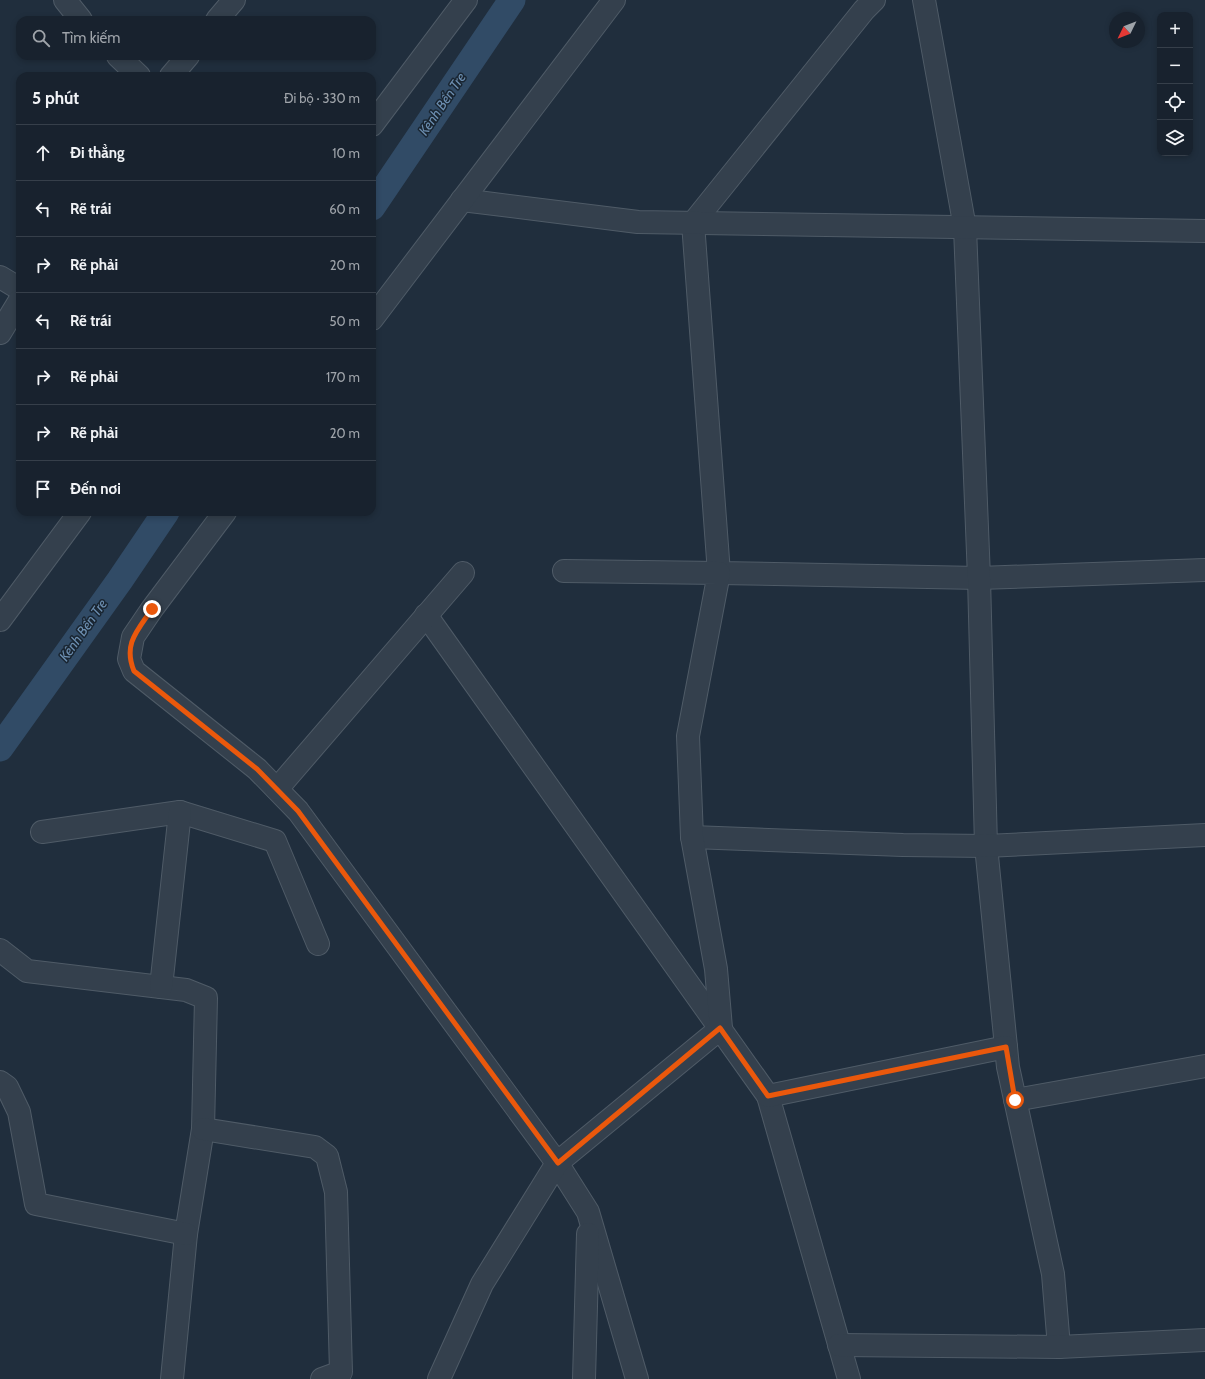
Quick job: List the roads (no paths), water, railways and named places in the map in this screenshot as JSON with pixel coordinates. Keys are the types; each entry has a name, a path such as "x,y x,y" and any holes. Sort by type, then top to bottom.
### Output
{"street":[{"path":"64,0 78,16"},
{"path":"220,16 234,0"},
{"path":"376,120 466,0"},
{"path":"376,314 614,0"},
{"path":"720,1028 716,969 692,836 688,736 719,573 694,223 864,10 874,0"},
{"path":"924,0 965,228 979,578 986,846 1006,1047 1015,1100 1054,1274 1059,1347"},
{"path":"122,60 135,72"},
{"path":"174,72 185,60"},
{"path":"462,200 638,222 1205,231"},
{"path":"0,277 16,287"},
{"path":"0,333 16,307"},
{"path":"0,620 77,516"},
{"path":"222,516 156,603 133,637 129,659 134,671 257,769 298,811 558,1163 588,1212 637,1379"},
{"path":"564,571 979,578 1205,570"},
{"path":"278,789 463,573"},
{"path":"426,615 768,1096 849,1379"},
{"path":"161,986 180,812"},
{"path":"42,832 180,812 275,841 318,944"},
{"path":"692,836 888,845 986,846 1205,835"},
{"path":"0,950 26,971 161,986 186,990 206,998 203,1129 186,1234 172,1379"},
{"path":"439,1379 482,1284 558,1163 720,1028"},
{"path":"768,1096 1006,1047"},
{"path":"1015,1100 1205,1066"},
{"path":"0,1082 7,1087 19,1112 36,1204 186,1234"},
{"path":"203,1129 315,1147 327,1156 336,1192 341,1372 322,1379"},
{"path":"584,1379 588,1212"},
{"path":"839,1345 1059,1347 1205,1340"}],"waterway":[{"name":"Kênh Bến Tre","path":"376,201 512,0"},
{"name":"Kênh Bến Tre","path":"0,748 120,580 163,516"}]}
